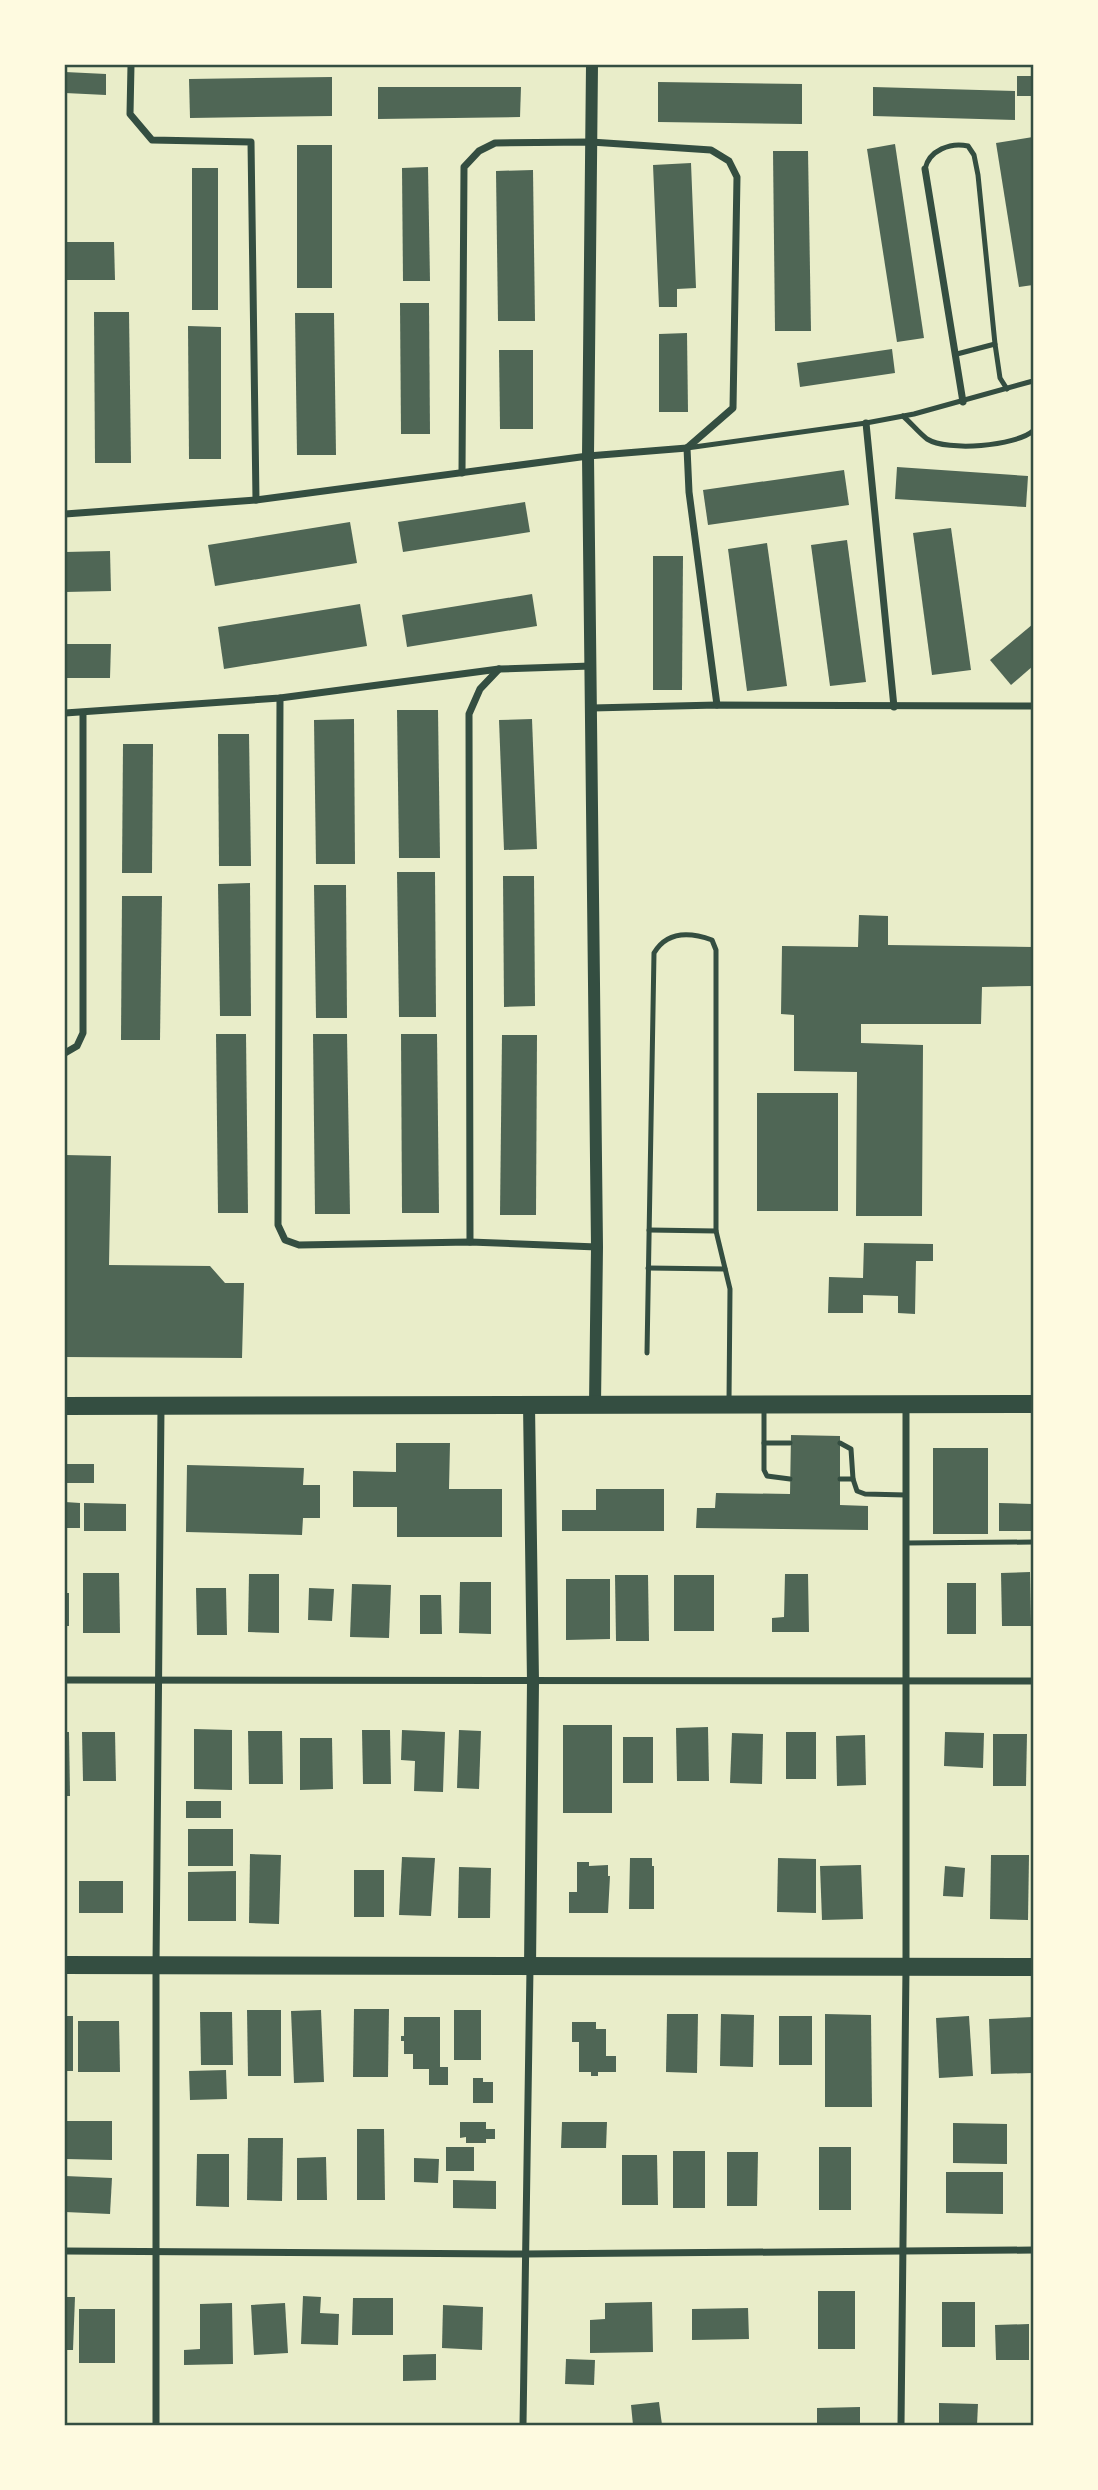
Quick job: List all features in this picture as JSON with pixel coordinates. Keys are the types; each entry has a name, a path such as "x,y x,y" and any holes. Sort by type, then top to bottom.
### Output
{"main road":[{"path":"65,1406 1033,1404"},
{"path":"65,1965 1033,1967"}],"street":[{"path":"131,65 130,114 152,140 251,142 256,500"},
{"path":"592,65 588,456 597,1247 595,1405"},
{"path":"65,514 256,500 462,473 588,456 687,448 733,408 737,177 729,160 710,150 590,142 495,143 479,151 464,167 462,473"},
{"path":"925,169 963,402"},
{"path":"866,423 894,707"},
{"path":"687,448 689,492 717,705"},
{"path":"65,713 280,698 499,668 590,666"},
{"path":"470,1242 469,714 480,689 499,668"},
{"path":"280,698 278,1225 285,1240 299,1245 470,1242 597,1247"},
{"path":"592,708 717,705 1033,706"},
{"path":"65,1053 77,1046 83,1033 83,713"},
{"path":"901,2425 906,1968 906,1404"},
{"path":"523,2425 533,1681 529,1405"},
{"path":"156,2425 156,1966 161,1407"},
{"path":"65,1680 1033,1681"},
{"path":"65,2251 524,2254 1033,2250"}],"lane":[{"path":"925,169 931,157 942,148 952,145 968,146 974,155 995,344 1000,378 1007,389"},
{"path":"957,354 995,344"},
{"path":"687,448 903,416 1033,381"},
{"path":"903,416 928,439 949,446 982,445 1026,436 1033,431"},
{"path":"647,1353 654,953 661,942 671,936 701,936 712,940 716,950 716,1231 730,1289 729,1404"},
{"path":"649,1230 716,1231"},
{"path":"649,1268 725,1269"},
{"path":"764,1404 764,1470 767,1476 773,1479 790,1479"},
{"path":"764,1443 790,1443"},
{"path":"840,1443 851,1449 856,1491 865,1494 906,1495"},
{"path":"840,1479 853,1479"},
{"path":"906,1543 1033,1542"}],"building":[{"path":"65,72 106,74 106,95 65,93"},
{"path":"1017,76 1033,76 1033,96 1017,96"},
{"path":"332,77 332,116 190,118 189,79"},
{"path":"658,82 802,84 802,124 658,122"},
{"path":"378,87 521,87 520,117 378,119"},
{"path":"873,87 1015,91 1015,120 873,116"},
{"path":"1033,137 1033,285 1019,287 996,143"},
{"path":"895,144 924,338 897,342 867,149"},
{"path":"297,145 332,145 332,288 297,288"},
{"path":"773,151 808,151 811,331 775,331"},
{"path":"691,163 696,288 677,289 677,307 659,307 653,165"},
{"path":"428,167 430,281 403,281 402,168"},
{"path":"192,168 218,168 218,310 192,310"},
{"path":"533,170 535,321 498,321 496,171"},
{"path":"65,242 114,242 115,280 65,280"},
{"path":"400,303 429,303 430,434 401,434"},
{"path":"94,312 129,312 131,463 95,463"},
{"path":"295,313 334,313 336,455 297,455"},
{"path":"188,326 221,327 221,459 189,459"},
{"path":"687,333 688,412 659,412 659,334"},
{"path":"892,349 895,373 800,387 797,363"},
{"path":"499,350 533,350 533,429 500,429"},
{"path":"897,467 1028,476 1026,507 895,499"},
{"path":"844,470 849,505 708,525 703,490"},
{"path":"525,502 530,532 403,552 398,522"},
{"path":"350,522 357,563 215,586 208,545"},
{"path":"951,528 971,670 932,675 913,533"},
{"path":"847,540 866,682 830,686 811,545"},
{"path":"767,543 787,686 747,691 728,549"},
{"path":"110,551 111,591 65,592 65,552"},
{"path":"653,556 683,556 682,690 653,690"},
{"path":"532,594 537,626 407,647 402,615"},
{"path":"360,604 367,646 224,669 218,627"},
{"path":"1033,624 1033,666 1011,685 990,660"},
{"path":"65,644 111,644 110,678 65,678"},
{"path":"397,710 438,710 440,858 399,858"},
{"path":"354,719 355,864 316,864 314,720"},
{"path":"532,719 537,849 504,850 499,720"},
{"path":"218,734 249,734 251,866 219,866"},
{"path":"123,744 153,744 152,873 122,873"},
{"path":"397,872 435,872 436,1017 399,1017"},
{"path":"503,876 534,876 535,1006 504,1007"},
{"path":"250,883 251,1016 220,1016 218,884"},
{"path":"314,885 346,885 347,1018 316,1018"},
{"path":"122,896 162,896 160,1040 121,1040"},
{"path":"859,915 888,916 888,945 1033,947 1033,986 982,987 981,1024 861,1024 861,1043 923,1045 922,1216 856,1216 857,1072 794,1071 794,1015 781,1014 782,946 858,947"},
{"path":"216,1034 246,1034 248,1213 218,1213"},
{"path":"313,1034 347,1034 350,1214 315,1214"},
{"path":"401,1034 437,1034 439,1213 402,1213"},
{"path":"502,1035 537,1035 536,1215 500,1215"},
{"path":"757,1093 838,1093 838,1211 757,1211"},
{"path":"65,1155 111,1156 109,1265 210,1266 225,1283 244,1283 242,1358 65,1357"},
{"path":"864,1243 933,1244 933,1261 916,1261 915,1314 898,1313 898,1296 863,1295 863,1313 828,1313 829,1277 863,1278"},
{"path":"791,1435 840,1436 840,1505 868,1506 868,1530 696,1528 697,1508 715,1508 716,1493 790,1494"},
{"path":"396,1443 450,1443 449,1489 502,1489 502,1537 397,1537 397,1507 353,1507 353,1471 396,1472"},
{"path":"933,1448 988,1448 988,1534 933,1534"},
{"path":"65,1464 94,1464 94,1483 65,1483"},
{"path":"187,1465 304,1468 303,1485 320,1485 320,1518 303,1518 302,1535 186,1532"},
{"path":"596,1489 664,1489 664,1531 562,1531 562,1510 596,1510"},
{"path":"65,1502 80,1503 80,1528 65,1528"},
{"path":"84,1503 126,1504 126,1531 84,1531"},
{"path":"999,1503 1033,1504 1033,1531 999,1531"},
{"path":"1030,1572 1031,1626 1002,1626 1001,1573"},
{"path":"83,1573 119,1573 120,1633 83,1633"},
{"path":"249,1574 279,1574 279,1633 248,1632"},
{"path":"785,1574 808,1574 809,1632 772,1632 772,1618 784,1617"},
{"path":"615,1575 648,1575 649,1641 616,1641"},
{"path":"674,1575 714,1575 714,1631 674,1631"},
{"path":"566,1579 610,1579 610,1639 566,1640"},
{"path":"460,1582 491,1582 491,1634 459,1633"},
{"path":"947,1583 976,1583 976,1634 947,1634"},
{"path":"352,1584 391,1585 389,1638 350,1637"},
{"path":"196,1588 226,1588 227,1635 197,1635"},
{"path":"309,1588 334,1589 332,1621 308,1620"},
{"path":"65,1593 69,1593 69,1626 65,1626"},
{"path":"420,1595 441,1595 442,1634 420,1634"},
{"path":"563,1725 612,1725 612,1813 563,1813"},
{"path":"708,1727 709,1781 677,1781 676,1728"},
{"path":"194,1729 232,1730 232,1790 194,1789"},
{"path":"362,1730 390,1730 391,1784 363,1784"},
{"path":"402,1730 445,1732 443,1792 414,1791 415,1761 401,1760"},
{"path":"459,1730 481,1731 479,1789 457,1788"},
{"path":"248,1731 282,1731 283,1784 249,1784"},
{"path":"65,1732 69,1732 70,1796 65,1796"},
{"path":"82,1732 115,1732 116,1781 83,1781"},
{"path":"786,1732 816,1732 816,1779 786,1779"},
{"path":"945,1732 984,1733 983,1768 944,1766"},
{"path":"732,1733 763,1734 762,1784 730,1783"},
{"path":"993,1734 1027,1734 1026,1786 993,1786"},
{"path":"865,1735 866,1785 837,1786 836,1736"},
{"path":"623,1737 653,1737 653,1783 623,1783"},
{"path":"300,1738 332,1738 333,1789 300,1790"},
{"path":"186,1801 221,1801 221,1818 186,1818"},
{"path":"188,1829 233,1829 233,1866 188,1866"},
{"path":"250,1854 281,1855 279,1924 249,1923"},
{"path":"991,1855 1029,1855 1028,1920 990,1919"},
{"path":"402,1857 435,1858 431,1916 399,1915"},
{"path":"630,1858 652,1858 654,1909 629,1909"},
{"path":"778,1858 816,1859 816,1913 777,1912"},
{"path":"577,1862 589,1862 589,1866 608,1865 608,1913 569,1913 569,1892 577,1892"},
{"path":"861,1865 863,1919 822,1920 820,1866"},
{"path":"945,1866 965,1868 963,1897 943,1896"},
{"path":"459,1867 491,1868 490,1918 458,1918"},
{"path":"354,1870 384,1870 384,1917 354,1917"},
{"path":"236,1871 236,1921 188,1921 188,1872"},
{"path":"79,1881 123,1881 123,1913 79,1913"},
{"path":"354,2009 389,2009 388,2077 353,2077"},
{"path":"247,2010 281,2010 281,2076 248,2076"},
{"path":"321,2010 324,2082 294,2083 291,2011"},
{"path":"454,2010 481,2010 481,2060 454,2060"},
{"path":"200,2012 232,2012 233,2065 201,2065"},
{"path":"667,2014 698,2014 697,2073 666,2072"},
{"path":"721,2014 754,2015 753,2067 720,2066"},
{"path":"825,2014 871,2015 872,2107 825,2107"},
{"path":"65,2016 73,2016 73,2071 65,2071"},
{"path":"779,2016 812,2016 812,2065 779,2065"},
{"path":"969,2016 973,2076 939,2078 936,2018"},
{"path":"404,2017 440,2017 440,2067 448,2067 448,2085 429,2085 429,2069 413,2069 413,2054 404,2054 404,2041 401,2041 401,2036 404,2036"},
{"path":"1033,2017 1033,2073 991,2074 989,2019"},
{"path":"78,2021 119,2021 120,2072 78,2072"},
{"path":"572,2022 596,2022 596,2029 606,2029 606,2056 616,2056 616,2072 598,2072 598,2076 591,2076 591,2072 579,2072 579,2042 572,2042"},
{"path":"226,2070 227,2099 190,2100 189,2071"},
{"path":"473,2078 493,2082 493,2103 473,2103"},
{"path":"65,2121 112,2121 112,2160 65,2159"},
{"path":"460,2122 486,2122 486,2129 495,2129 495,2139 486,2139 486,2143 466,2143 466,2137 460,2138"},
{"path":"562,2122 607,2122 606,2148 561,2148"},
{"path":"953,2123 1007,2124 1007,2164 953,2163"},
{"path":"357,2129 384,2129 385,2200 357,2200"},
{"path":"248,2138 283,2138 282,2201 247,2200"},
{"path":"446,2147 474,2147 474,2171 446,2171"},
{"path":"819,2147 851,2147 851,2210 819,2210"},
{"path":"673,2151 705,2151 705,2208 673,2208"},
{"path":"727,2152 758,2152 757,2206 727,2206"},
{"path":"197,2154 229,2154 229,2207 196,2206"},
{"path":"622,2155 657,2155 658,2205 622,2205"},
{"path":"326,2157 327,2200 297,2200 297,2158"},
{"path":"414,2158 439,2159 438,2183 414,2182"},
{"path":"946,2172 1003,2172 1003,2214 946,2213"},
{"path":"65,2176 112,2178 110,2214 65,2212"},
{"path":"453,2180 496,2181 496,2209 453,2208"},
{"path":"818,2291 855,2291 855,2349 818,2349"},
{"path":"303,2296 321,2297 320,2313 339,2314 338,2345 301,2344"},
{"path":"65,2297 75,2297 73,2350 65,2350"},
{"path":"353,2298 393,2298 393,2335 352,2335"},
{"path":"652,2302 653,2352 590,2353 590,2320 605,2319 605,2303"},
{"path":"942,2302 975,2302 975,2347 942,2347"},
{"path":"232,2303 233,2364 184,2365 184,2350 200,2349 200,2304"},
{"path":"285,2303 288,2353 254,2355 251,2305"},
{"path":"443,2305 483,2307 482,2350 442,2348"},
{"path":"748,2308 749,2339 692,2340 692,2309"},
{"path":"79,2309 115,2309 115,2363 79,2363"},
{"path":"1029,2324 1029,2360 996,2360 995,2325"},
{"path":"436,2354 436,2380 403,2381 403,2355"},
{"path":"566,2359 595,2360 594,2385 565,2384"},
{"path":"659,2402 662,2425 633,2425 631,2405"},
{"path":"939,2403 978,2404 977,2425 939,2425"},
{"path":"860,2407 860,2425 817,2425 817,2408"}]}
